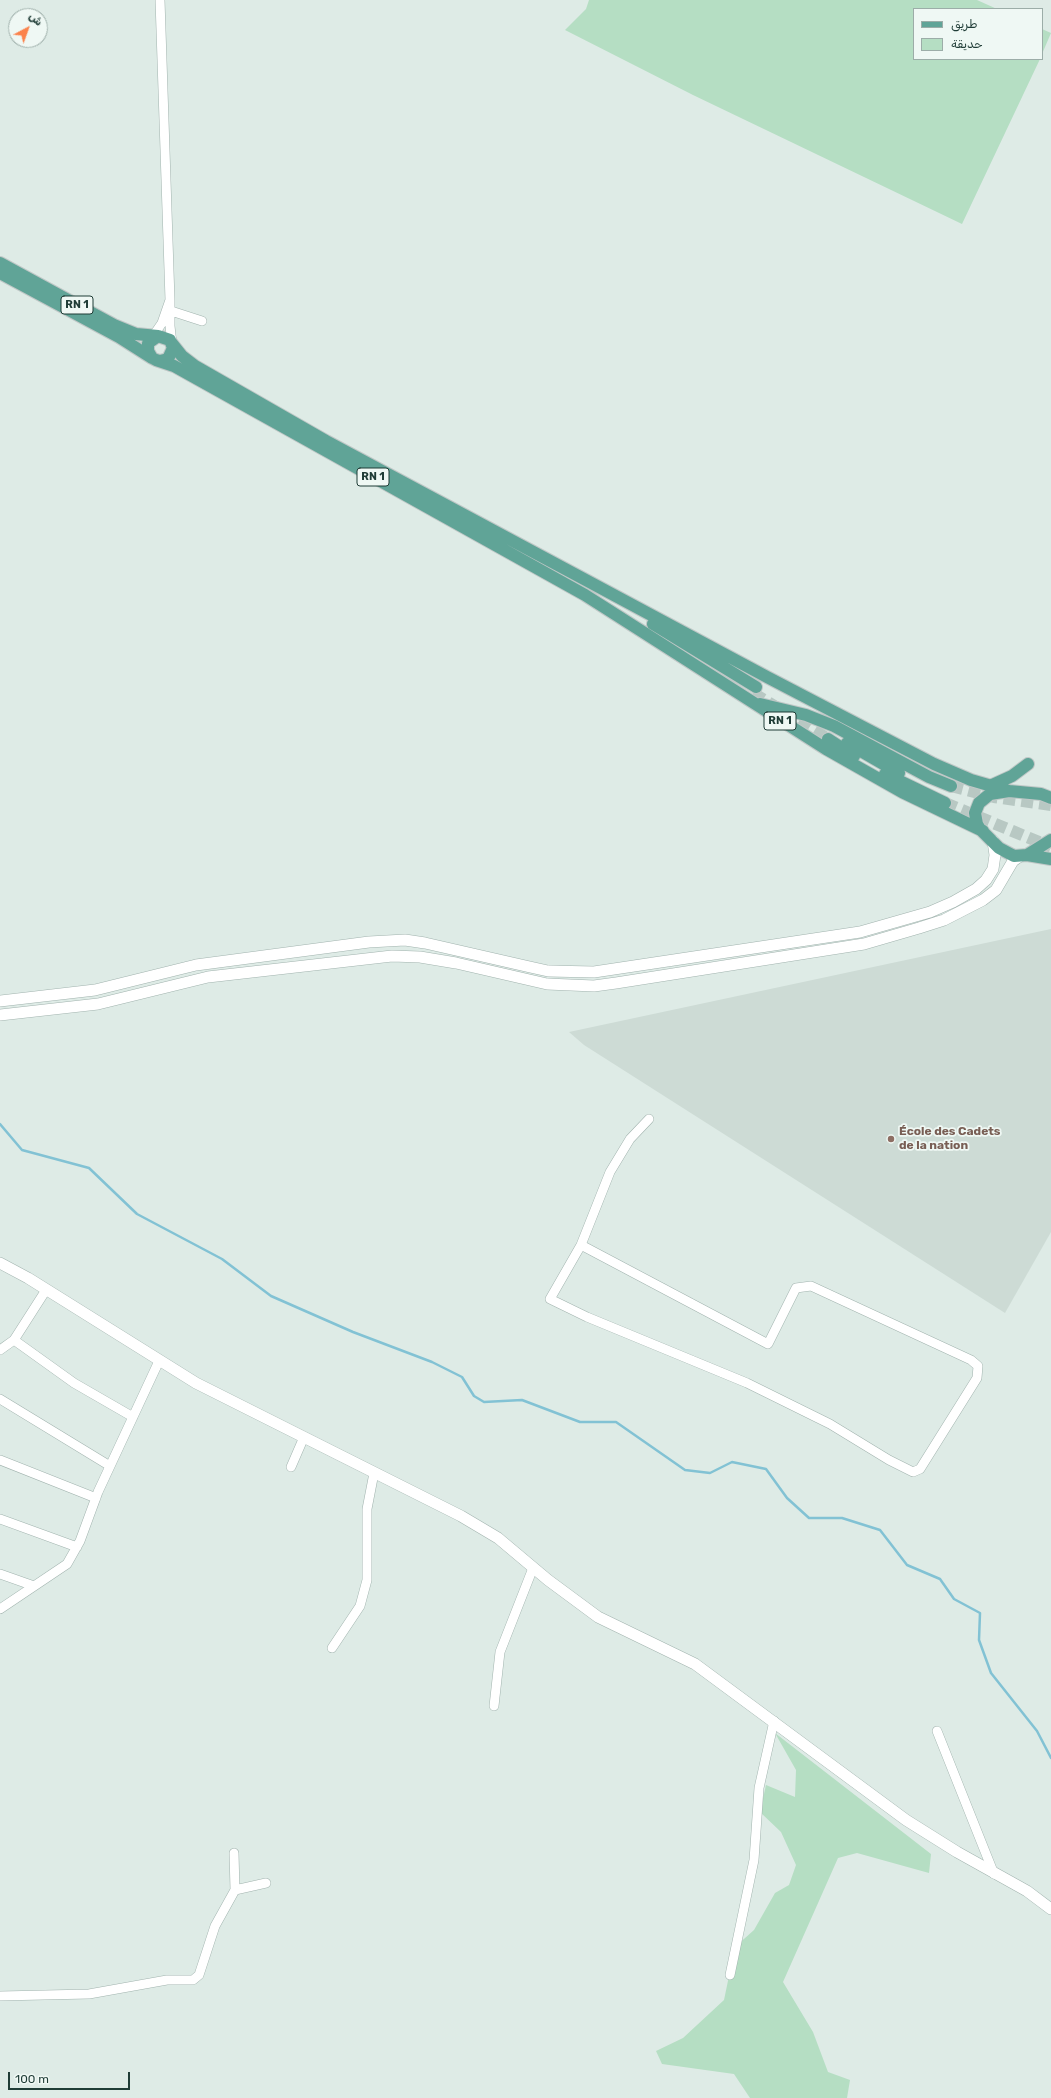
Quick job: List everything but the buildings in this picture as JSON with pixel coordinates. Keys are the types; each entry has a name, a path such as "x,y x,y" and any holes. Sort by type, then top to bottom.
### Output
{"main road":[{"name":"RN 1","path":"0,263 114,325 136,334 163,340 182,356 217,380 326,441 767,677"},
{"name":"RN 1","path":"0,273 119,337 156,360 174,366 585,595 752,694 826,749 902,792 983,831"},
{"path":"163,340 170,356 156,360 147,347 163,340"},
{"path":"586,579 604,594 752,694 828,723 929,777 949,792"},
{"path":"767,677 934,764 990,786 1009,791 1041,794 1051,798"},
{"path":"767,677 788,695 821,715 930,771 949,792"},
{"path":"829,736 873,767 949,792"},
{"path":"990,786 1012,776 1028,764"},
{"path":"1009,791 990,794 979,802 975,813 976,819 983,831 1006,852 1051,860"},
{"path":"1024,855 1051,840"}],"street":[{"path":"160,0 170,300 163,340"},
{"path":"163,340 162,323 169,310"},
{"path":"169,310 202,321"},
{"path":"0,1000 95,990 196,965 369,942 405,940 425,943 542,970 594,972 852,933 930,912 953,902 976,889 986,880 993,868 995,855 993,841"},
{"path":"0,1015 98,1004 197,979 392,956 420,957 456,963 547,984 594,986 616,983 864,944 919,928 944,920 983,900 996,890 1013,862 1024,855"},
{"path":"581,1245 768,1344 796,1288 811,1286 970,1360 978,1366 977,1378 920,1469 913,1472 889,1460 830,1424 746,1383 587,1317 550,1299 581,1245 610,1172 630,1139 649,1119"},
{"path":"0,1263 196,1384 374,1472 498,1538 533,1568 598,1617 695,1664 906,1820 994,1874 1027,1891 1051,1909"},
{"path":"0,1350 14,1340 46,1290"},
{"path":"14,1340 74,1383 133,1417"},
{"path":"0,1609 68,1564 77,1547 110,1466 159,1361"},
{"path":"0,1399 110,1466"},
{"path":"292,1467 304,1437"},
{"path":"0,1460 96,1498"},
{"path":"332,1648 360,1606 368,1580 367,1509 374,1472"},
{"path":"0,1519 77,1547"},
{"path":"494,1706 500,1652 533,1568"},
{"path":"0,1574 34,1586"},
{"path":"730,1975 754,1860 759,1788 774,1721"},
{"path":"937,1731 994,1874"},
{"path":"0,1996 89,1994 167,1980 193,1980 199,1975 215,1926 235,1890 234,1853"},
{"path":"235,1890 266,1883"}],"shaded area":[{"name":"École des Cadets de la nation","path":"1051,929 1051,1232 1005,1313 584,1045 569,1032"}],"green space":[{"path":"589,0 977,0 995,8 913,8 913,60 1040,60 962,224 693,95 565,30 586,9"},
{"path":"1043,29 1051,33 1043,52"},
{"path":"775,1733 931,1854 929,1873 857,1853 838,1858 783,1982 813,2032 828,2072 850,2080 847,2098 750,2098 734,2074 662,2064 656,2051 683,2038 724,2000 735,1947 754,1930 775,1893 789,1885 796,1865 781,1832 760,1812 766,1785 795,1797 796,1770"}],"waterway":[{"path":"0,1124 22,1150 89,1168 137,1214 222,1259 271,1296 353,1332 432,1362 462,1377 474,1396 484,1402 522,1400 580,1422 616,1422 685,1470 710,1473 732,1462 766,1469 787,1498 809,1518 842,1518 880,1530 907,1565 940,1579 954,1599 980,1613 979,1640 991,1673 1037,1731 1051,1758"}],"tunnel":[{"path":"753,693 828,739"},
{"path":"951,786 994,797 1051,805"},
{"path":"945,803 1051,847"}],"place":[{"name":"École des Cadets de la nation","path":"891,1139"}]}
